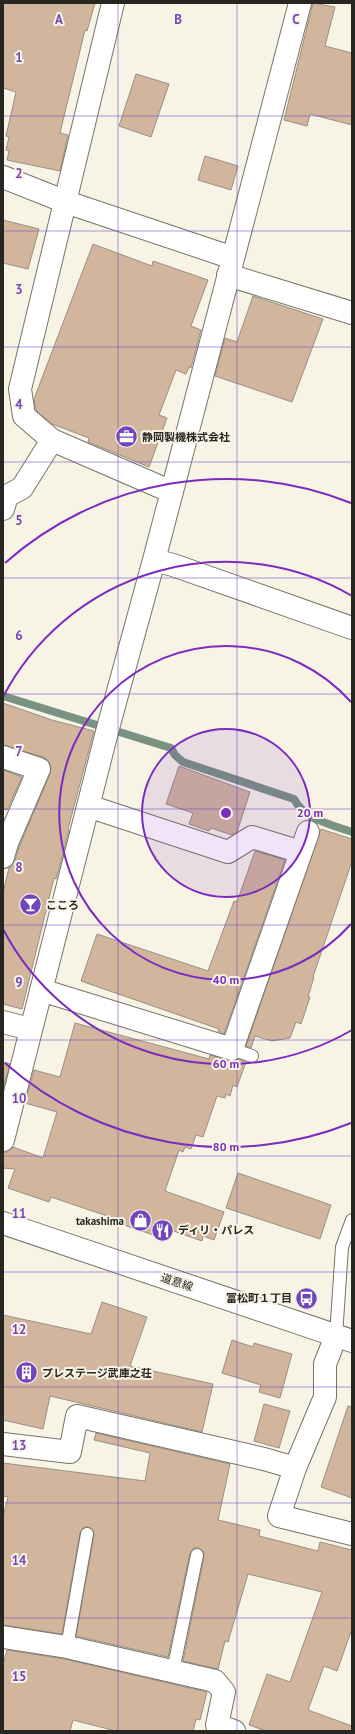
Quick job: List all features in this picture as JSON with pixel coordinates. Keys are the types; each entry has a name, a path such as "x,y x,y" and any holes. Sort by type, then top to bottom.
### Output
{"street":[{"path":"113,3 66,202 12,386 24,416 52,440 172,492"},
{"path":"3,1140 30,1029 88,806 300,3"},
{"path":"3,177 352,313"},
{"path":"3,509 7,496 22,488 52,440"},
{"path":"154,560 173,565 352,628"},
{"path":"3,757 39,769 7,843 3,857"},
{"path":"88,806 228,852 252,837 301,852"},
{"path":"41,990 242,1052 308,832"},
{"path":"3,1022 30,1029"},
{"name":"道意線","path":"3,1223 344,1338"},
{"path":"344,1338 325,1364 325,1397 295,1468 279,1516 352,1534"},
{"path":"3,1444 70,1452 77,1416 264,1459 295,1468"},
{"path":"3,1637 67,1647 215,1681 224,1692 221,1729"}],"lane":[{"path":"344,1338 342,1248 352,1220"},
{"path":"67,1647 87,1534"},
{"path":"172,1671 197,1555"}],"building":[{"path":"3,3 95,3 87,31 85,30 60,133 68,135 60,171 7,160 9,151 6,150 9,137 6,136 16,92 3,88"},
{"path":"313,3 335,7 325,46 352,53 352,125 310,114 307,126 284,120"},
{"path":"136,74 169,84 151,137 119,126"},
{"path":"205,156 238,166 231,190 198,180"},
{"path":"3,220 39,229 28,269 3,263"},
{"path":"93,244 152,266 153,261 208,280 191,326 201,330 191,368 189,367 186,374 176,370 159,415 167,418 149,467 88,442 89,438 52,424 36,410 34,399"},
{"path":"253,296 323,319 292,402 215,376 225,338 237,342"},
{"path":"3,703 52,720 94,731 61,861 56,879 54,878 22,1009 3,1004 3,893 9,868 15,860 50,774 51,768 49,761 43,757 3,745"},
{"path":"179,766 250,792 237,832 232,835 211,828 209,831 189,824 193,813 166,804"},
{"path":"3,770 22,777 7,810 3,809"},
{"path":"321,829 352,839 352,861 313,977 308,997 310,997 301,1024 296,1022 290,1038 272,1041 255,1036 251,1048 246,1046"},
{"path":"255,851 285,860 224,1034 218,1031 219,1029 81,981 97,934 208,971 234,901 237,902"},
{"path":"75,1023 209,1059 210,1055 229,1061 239,1059 246,1062 237,1087 233,1085 230,1096 226,1094 225,1098 217,1096 203,1137 196,1135 191,1149 185,1147 183,1152 179,1150 165,1191 224,1212 214,1240 203,1236 202,1241 171,1230 168,1240 115,1222 116,1219 51,1197 49,1202 8,1188 15,1169 3,1168 3,1152 7,1152 13,1147 43,1158 57,1112 25,1103 34,1070 60,1077"},
{"path":"3,1062 10,1064 3,1089"},
{"path":"238,1173 331,1205 320,1239 226,1208"},
{"path":"102,1302 147,1317 130,1366 213,1384 202,1432 50,1396 43,1429 3,1420 3,1315 91,1334"},
{"path":"232,1340 253,1347 254,1343 292,1354 280,1398 259,1392 261,1385 222,1373"},
{"path":"264,1404 290,1411 279,1448 254,1441"},
{"path":"348,1406 352,1407 352,1498 321,1487"},
{"path":"96,1433 230,1464 218,1520 260,1530 259,1536 318,1551 320,1542 352,1550 352,1629 337,1671 324,1666 308,1710 352,1726 352,1731 266,1731 249,1725 267,1674 290,1682 322,1592 248,1574 228,1642 225,1641 218,1669 183,1661 204,1557 204,1552 199,1548 194,1548 190,1553 168,1657 76,1636 94,1535 94,1531 89,1527 84,1527 80,1533 62,1634 3,1625 3,1517 8,1497 3,1496 3,1463 145,1481 150,1453 94,1440"},
{"path":"7,1650 65,1659 207,1692 200,1720 196,1719 193,1731 116,1731 73,1720 70,1731 3,1731 3,1664"}],"waterway":[{"path":"3,696 171,748 175,755 183,762 294,799 304,812 311,816 327,824 352,832"}],"place":[{"name":"静岡製機株式会社","path":"126,437"},
{"name":"こころ","path":"30,905"},
{"name":"takashima","path":"140,1221"},
{"name":"ディリ・パレス","path":"162,1230"},
{"name":"富松町１丁目","path":"307,1298"},
{"name":"プレステージ武庫之荘","path":"26,1373"}]}
